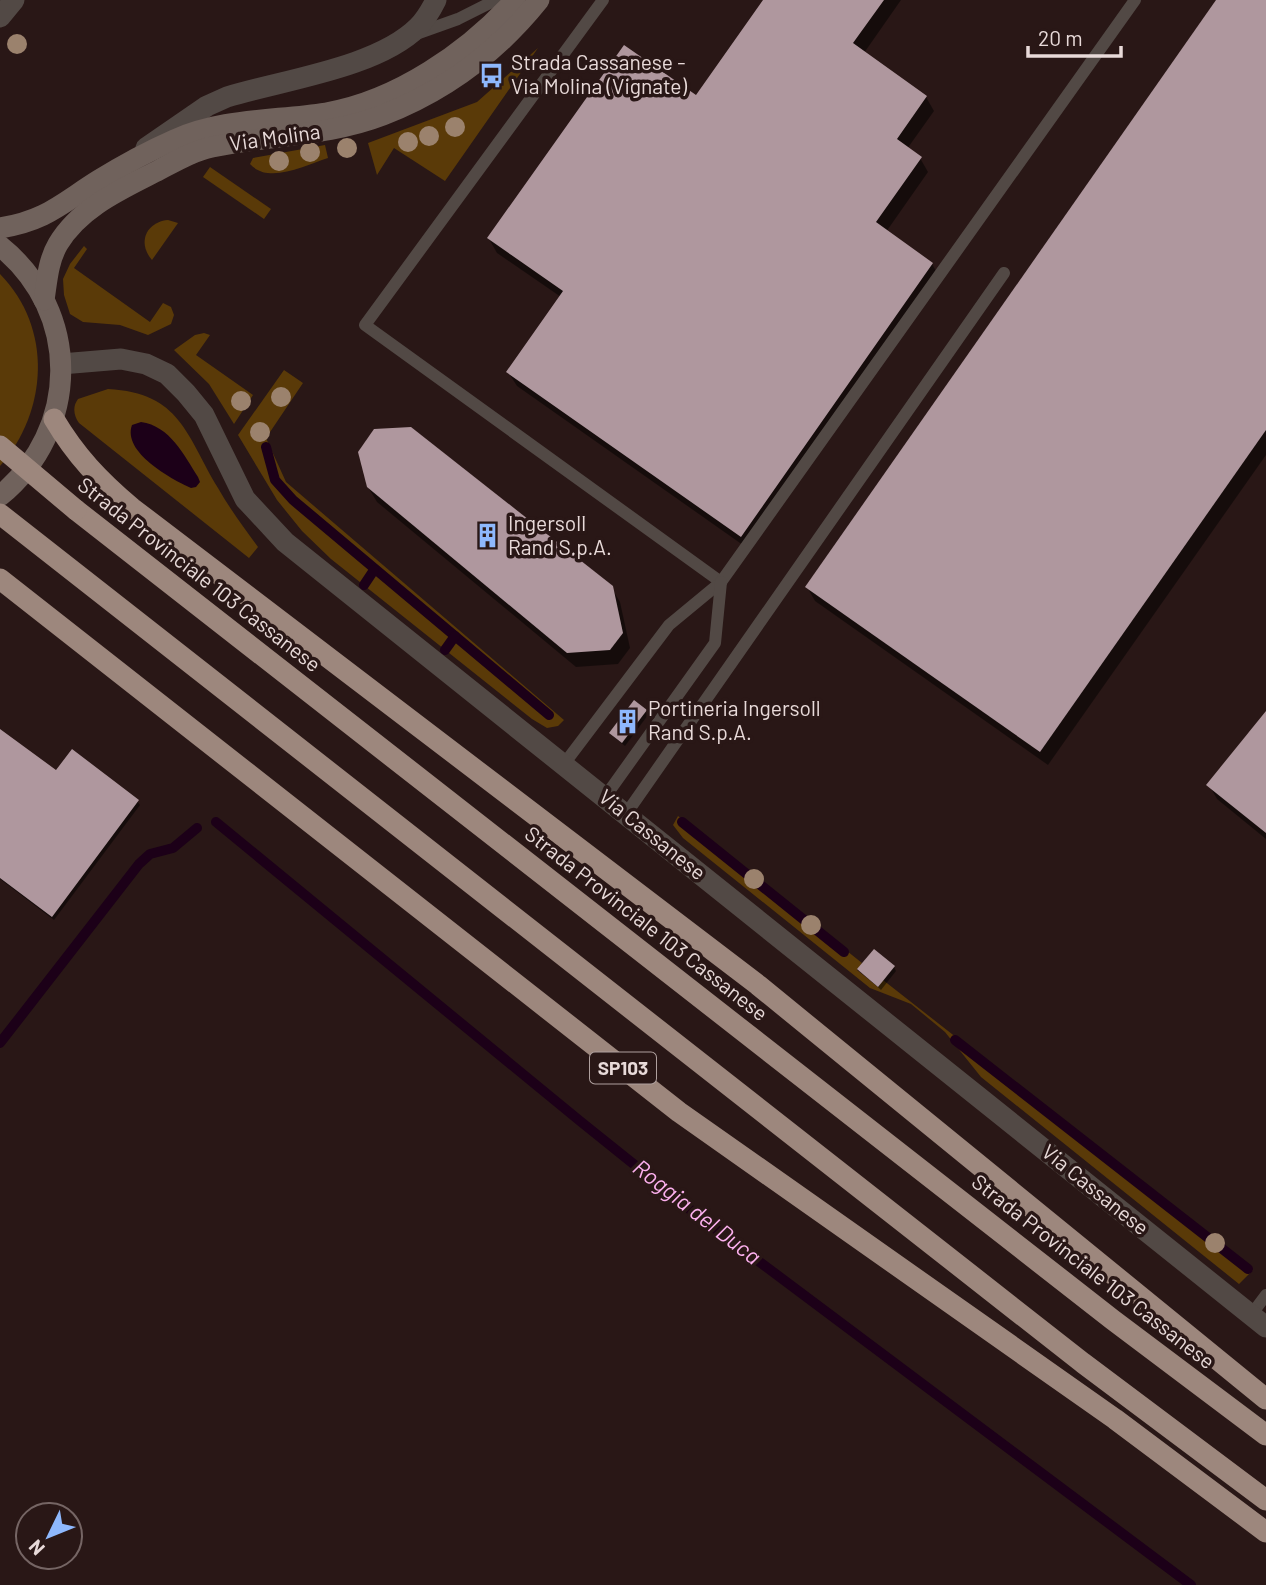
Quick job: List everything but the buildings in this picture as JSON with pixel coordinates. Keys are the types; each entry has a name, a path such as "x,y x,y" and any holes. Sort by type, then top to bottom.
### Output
{"highway":[{"path":"54,419 77,456 132,508 758,985 1266,1399"},
{"name":"Strada Provinciale 103 Cassanese","path":"0,446 76,510 1113,1321 1266,1435"},
{"name":"SP103","path":"0,514 1083,1363 1266,1500"},
{"name":"SP103","path":"0,579 679,1112 1115,1419 1266,1532"}],"main road":[{"name":"Via Molina","path":"0,228 55,211 117,170 201,129 261,118 327,113 374,98 425,74 457,54 515,0"},
{"name":"Via Molina","path":"44,300 51,256 58,244 76,221 106,199 183,158 208,148 331,130 407,105 472,66 506,36 539,0"},
{"path":"0,246 26,272 44,300 57,337 61,364 60,389 54,419 34,459 0,496"}],"street":[{"path":"0,18 14,0"},
{"name":"Via Molina","path":"117,170 207,106 244,92 353,62 401,39 417,28 436,0"},
{"name":"Via Cassanese","path":"61,364 121,359 146,364 167,374 204,415 245,499 285,542 1258,1321"}],"lane":[{"path":"401,39 458,19 496,0"},
{"path":"603,0 365,326 721,582"},
{"path":"564,764 669,625 721,582 1135,0"},
{"path":"626,814 1004,273"},
{"path":"605,797 715,643 721,582"},
{"path":"1258,1321 1266,1296"}],"shaded area":[{"path":"538,48 445,181 394,148 377,175 368,143 477,102"},
{"path":"325,145 328,158 298,169 267,173 250,164 253,158"},
{"path":"210,167 271,209 264,219 203,177"},
{"path":"168,220 178,223 152,260 145,247 146,234 154,225"},
{"path":"84,246 87,249 74,268 150,322 163,303 171,307 174,315 171,324 148,335 120,325 83,322 70,314 64,295 63,279 70,264"},
{"path":"0,274 17,295 29,319 36,344 38,370 28,420 16,444 0,466"},
{"path":"195,335 210,335 196,355 253,395 234,424 209,384 174,350"},
{"path":"284,370 303,383 266,438 286,482 564,720 558,726 547,728 532,719 331,559 302,531 277,500 238,435"},
{"path":"108,389 132,392 151,399 166,408 178,420 227,503 258,547 249,558 79,423 74,411 78,399"},
{"path":"141,422 160,429 175,443 198,477 200,482 196,487 191,488 172,478 141,454 131,435 132,425"},
{"path":"678,816 862,963 857,970 878,987 883,980 1253,1270 1239,1284 981,1077 945,1032 911,1004 870,988 683,838 673,825"}],"waterway":[{"path":"266,447 275,480 293,500 549,715"},
{"path":"364,585 374,570"},
{"path":"445,650 455,636"},
{"name":"Roggia del Duca","path":"216,822 697,1215 1191,1585"},
{"path":"682,822 844,952"},
{"path":"0,1043 139,864 150,854 173,848 197,828"},
{"path":"955,1040 1248,1269"}],"place":[{"name":"Strada Cassanese - Via Molina (Vignate)","path":"491,75"},
{"name":"Ingersoll Rand S.p.A.","path":"488,536"},
{"name":"Portineria Ingersoll Rand S.p.A.","path":"628,721"}]}
